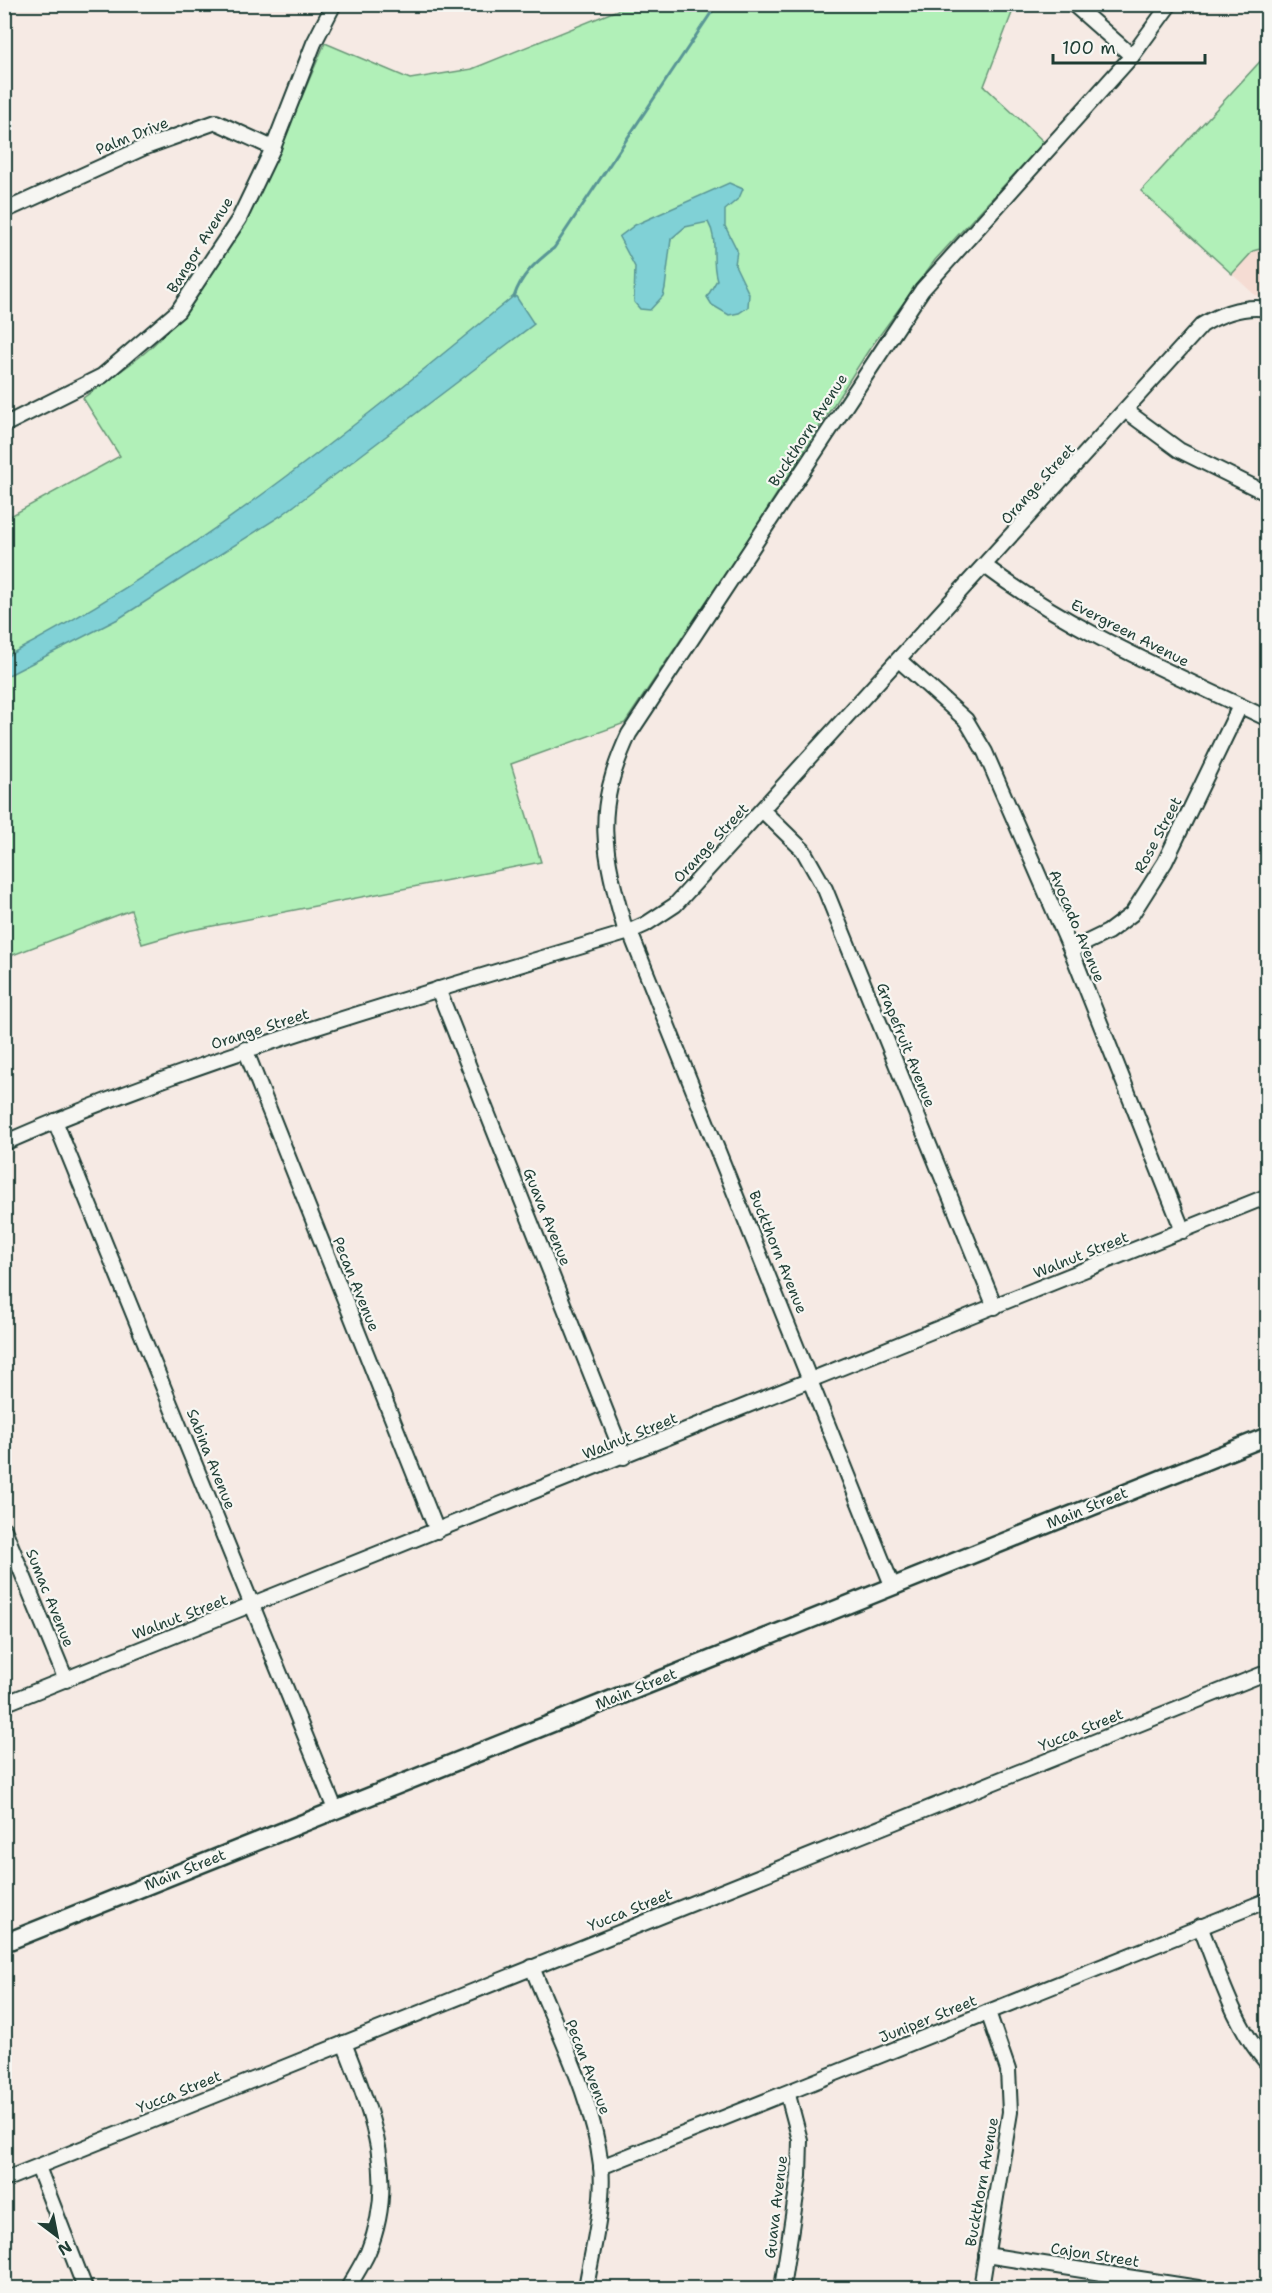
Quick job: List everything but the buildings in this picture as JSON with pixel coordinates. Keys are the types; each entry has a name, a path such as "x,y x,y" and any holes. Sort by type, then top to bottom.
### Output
{"main road":[{"name":"Main Street","path":"4,1943 1268,1436"}],"street":[{"name":"Bangor Avenue","path":"4,425 102,376 178,311 239,219 273,148 314,43 334,4"},
{"path":"1073,4 1132,56"},
{"name":"Buckthorn Avenue","path":"892,1585 812,1380 628,932 607,866 604,816 616,765 629,734 922,290 1132,56 1170,4"},
{"name":"Palm Drive","path":"4,211 143,148 216,122 273,148"},
{"name":"Orange Street","path":"4,1143 55,1121 245,1050 628,932 646,924 675,905 763,811 1202,325 1232,311 1256,307 1268,309"},
{"path":"1126,411 1179,450 1268,494"},
{"name":"Evergreen Avenue","path":"985,566 1028,598 1084,629 1268,719"},
{"name":"Avocado Avenue","path":"899,660 966,720 985,752 1071,950 1183,1231"},
{"name":"Rose Street","path":"1071,950 1108,932 1132,914 1165,862 1240,706"},
{"name":"Grapefruit Avenue","path":"763,811 803,850 825,889 995,1307"},
{"name":"Guava Avenue","path":"438,989 624,1457"},
{"name":"Pecan Avenue","path":"245,1050 437,1531"},
{"name":"Sabina Avenue","path":"55,1121 335,1809"},
{"name":"Walnut Street","path":"4,1704 254,1606 1268,1196"},
{"name":"Sumac Avenue","path":"4,1529 66,1680"},
{"name":"Yucca Street","path":"4,2180 1268,1672"},
{"name":"Juniper Street","path":"601,2167 788,2095 1268,1900"},
{"path":"1200,1926 1230,2002 1254,2048 1268,2064"},
{"name":"Pecan Avenue","path":"532,1967 591,2115 601,2167 600,2194 586,2289"},
{"name":"Buckthorn Avenue","path":"981,2289 1010,2112 1008,2070 988,2012"},
{"path":"344,2043 377,2134 381,2173 379,2212 368,2252 348,2289"},
{"name":"Guava Avenue","path":"782,2289 800,2167 800,2140 788,2095"},
{"path":"38,2167 85,2289"},
{"name":"Cajon Street","path":"986,2255 1198,2289"}],"shaded area":[{"path":"1267,247 1267,298 1255,295 1232,274 1253,251"}],"green space":[{"path":"630,5 1015,5 984,86 1044,142 935,260 868,351 748,539 625,723 511,764 541,862 187,931 142,944 131,910 5,958 5,519 120,456 83,398 149,349 206,283 252,206 325,43 410,79 472,69"},
{"path":"1267,54 1267,247 1253,251 1232,274 1141,191"}],"water":[{"path":"729,183 743,189 739,198 725,210 725,226 737,250 735,265 749,294 748,307 739,313 729,315 712,305 707,297 717,280 713,236 708,222 685,227 671,239 663,296 650,310 640,309 634,302 635,267 619,237 635,225"},
{"path":"515,295 534,324 282,515 118,619 5,677 5,657 140,578 269,490"}],"waterway":[{"path":"514,297 530,270 554,248 717,4"}]}
